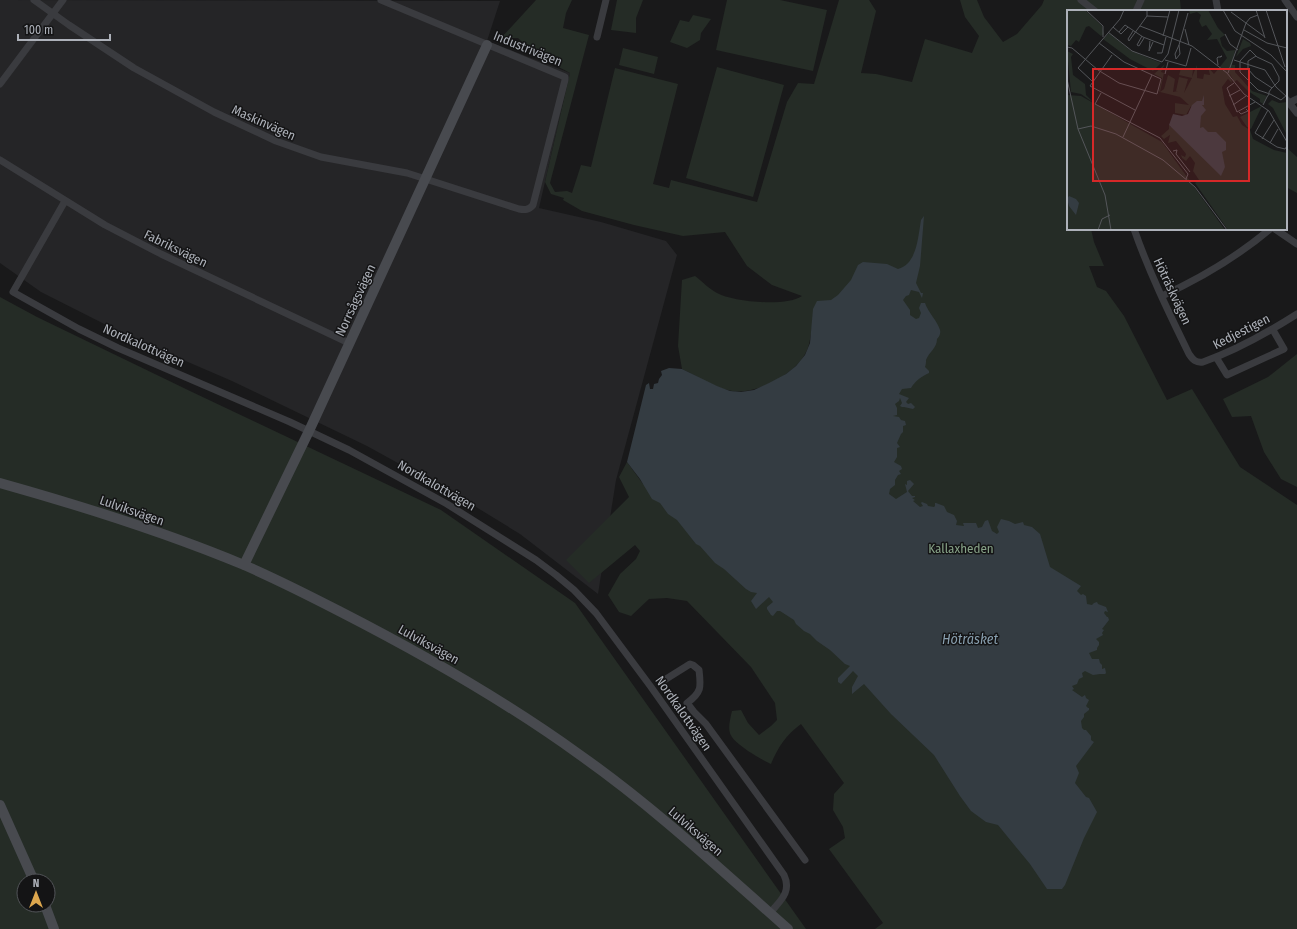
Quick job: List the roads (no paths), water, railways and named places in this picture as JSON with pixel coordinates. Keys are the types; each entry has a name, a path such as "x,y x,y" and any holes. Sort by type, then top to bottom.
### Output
{"main road":[{"name":"Norrsågsvägen","path":"244,565 309,431 486,45"},
{"name":"Lulviksvägen","path":"0,483 128,522 244,565 395,639 451,671 520,714 581,755 640,800 697,848 788,929"},
{"path":"0,805 30,873"},
{"path":"47,913 54,929"}],"street":[{"name":"Maskinvägen","path":"34,0 134,68 226,118 276,141 321,157 407,173 510,206"},
{"path":"0,84 63,0"},
{"name":"Industrivägen","path":"381,0 563,76 566,80 533,205 531,208 525,210 510,206"},
{"path":"597,37 606,0"},
{"path":"1081,0 1094,10"},
{"path":"1136,10 1140,0"},
{"path":"1216,0 1218,10"},
{"path":"1285,0 1297,17"},
{"path":"1297,99 1287,101 1297,113"},
{"name":"Fabriksvägen","path":"0,160 105,225 161,254 349,343"},
{"name":"Nordkalottvägen","path":"65,201 13,292 72,326 118,348 309,431 349,450 447,504 490,530 556,575 596,613 651,687 784,875 787,884 786,893 770,913"},
{"name":"Höträskvägen","path":"1134,230 1162,296 1189,354 1194,360"},
{"path":"1162,296 1191,282 1228,261 1269,230"},
{"path":"1276,230 1297,244"},
{"name":"Kedjestigen","path":"1194,360 1197,362 1203,362 1216,358 1273,330 1297,314"},
{"path":"1216,358 1227,375 1284,349 1273,330"},
{"path":"666,679 690,664 694,664 700,670 699,692 687,703 706,724 805,860"}],"water":[{"name":"Höträsket","path":"924,216 920,266 916,283 921,293 923,293 922,298 919,292 911,290 909,295 903,300 910,310 910,315 916,319 919,318 921,313 919,308 921,303 925,303 939,327 940,333 936,345 926,360 925,367 929,373 919,379 911,388 902,389 899,394 909,398 906,402 908,404 911,403 915,407 913,409 900,406 902,403 900,398 895,404 897,408 897,415 893,416 899,417 901,420 905,421 906,425 903,426 903,432 897,443 900,447 897,448 897,457 894,462 901,466 902,469 899,471 901,474 898,475 895,480 895,485 890,489 889,494 896,499 907,492 905,484 907,485 907,481 910,480 914,484 908,491 912,496 915,496 912,498 915,500 913,501 920,507 923,506 921,503 922,502 928,506 934,507 936,503 944,506 947,512 954,515 957,521 956,525 964,526 963,523 976,523 978,528 982,527 985,521 988,520 992,531 997,534 999,532 997,527 1001,519 1015,524 1023,522 1024,525 1032,527 1040,534 1050,567 1081,586 1077,591 1081,595 1083,594 1086,596 1087,604 1092,605 1097,602 1098,604 1106,607 1108,612 1105,611 1104,613 1109,620 1102,629 1104,630 1102,633 1103,635 1096,639 1099,642 1097,650 1089,653 1092,659 1099,659 1102,669 1105,668 1106,673 1093,675 1085,671 1082,673 1083,677 1079,679 1077,684 1072,686 1074,689 1072,690 1082,697 1085,695 1089,700 1086,706 1089,710 1084,714 1081,721 1082,728 1086,730 1091,736 1091,740 1094,742 1076,766 1079,773 1075,783 1086,797 1089,798 1097,812 1062,889 1047,889 1030,864 998,825 986,822 971,811 934,755 891,714 864,684 852,694 852,687 858,676 853,671 841,684 838,682 838,678 850,666 845,664 830,650 804,631 796,624 794,620 780,611 777,611 773,616 771,615 767,607 773,602 769,597 756,609 751,601 757,593 746,589 715,563 700,546 696,544 677,520 668,514 660,503 652,499 640,479 627,462 646,385 649,383 650,389 653,389 654,384 658,383 662,375 661,371 669,368 682,369 717,386 730,391 741,392 754,390 786,374 796,366 805,355 810,343 813,309 817,301 831,300 838,295 851,280 858,265 863,262 887,264 898,269 904,266 909,262 916,249 921,220"}],"park label":[{"name":"Kallaxheden","path":"961,548"}]}
